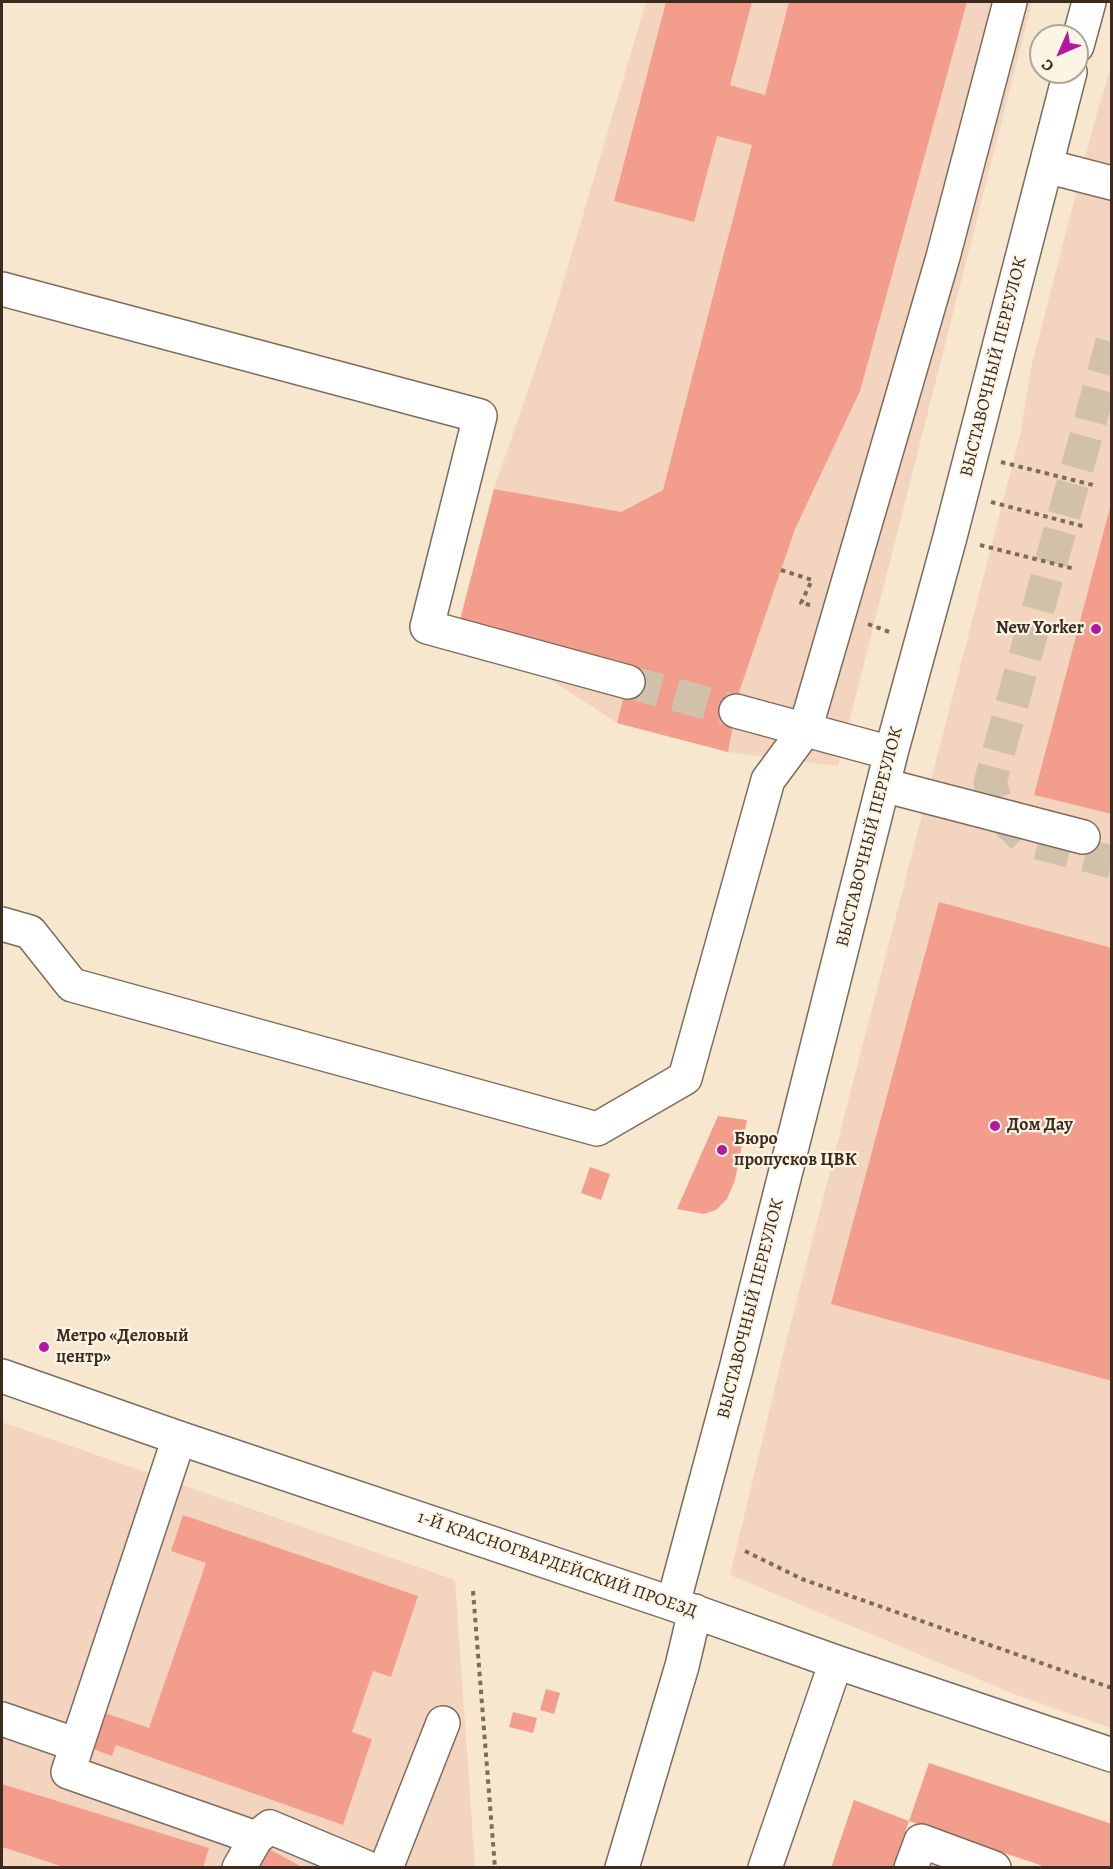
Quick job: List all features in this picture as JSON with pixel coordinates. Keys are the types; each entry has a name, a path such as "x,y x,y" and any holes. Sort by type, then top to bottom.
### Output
{"street":[{"path":"2,924 30,932 72,985 597,1129 685,1078 768,780 805,730 943,257 1010,2"},
{"path":"1083,24 1089,2"},
{"name":"ВЫСТАВОЧНЫЙ ПЕРЕУЛОК","path":"621,1868 682,1666 684,1608 736,1369 891,753 972,454 1067,84"},
{"path":"1046,166 1112,183"},
{"path":"2,289 480,416 427,627 628,682"},
{"path":"736,711 891,753"},
{"path":"883,785 1083,837"},
{"name":"1-Й КРАСНОГВАРДЕЙСКИЙ ПРОЕЗД","path":"2,1376 1112,1755"},
{"path":"179,1438 68,1773 256,1838"},
{"path":"765,1868 837,1662"},
{"path":"2,1719 77,1745"},
{"path":"386,1868 443,1723"},
{"path":"239,1868 256,1838 270,1827 368,1868"},
{"path":"911,1868 921,1841 994,1868"}],"path":[{"path":"972,454 1097,486"},
{"path":"961,495 1086,527"},
{"path":"950,537 1076,569"},
{"path":"745,1551 802,1579 1112,1688"},
{"path":"473,1591 495,1868"}],"shaded area":[{"path":"646,2 1032,2 838,766 728,752 617,723 460,620 494,489 552,320"},
{"path":"1111,67 1111,1728 1016,1695 730,1575 784,1350 1020,435 1031,368 1095,120"},
{"path":"2,1422 455,1580 475,1867 2,1868"}],"building":[{"path":"666,2 752,2 730,85 765,95 789,2 967,2 860,391 795,529 739,692 728,752 617,723 632,665 460,620 494,489 621,512 663,490 752,145 717,136 694,222 614,201"},
{"path":"1112,504 1112,814 1034,795"},
{"name":"Дом Дау","path":"939,902 1112,948 1112,1381 831,1304"},
{"name":"Бюро пропусков ЦВК","path":"718,1116 747,1120 735,1180 727,1199 716,1210 704,1214 677,1209"},
{"path":"590,1167 610,1174 601,1200 581,1193"},
{"path":"183,1515 418,1596 391,1677 373,1671 352,1732 372,1739 343,1825 116,1745 112,1756 93,1749 105,1713 149,1728 206,1563 171,1551"},
{"path":"546,1689 560,1693 554,1714 540,1710"},
{"path":"513,1712 537,1718 533,1733 509,1727"},
{"path":"929,1763 1112,1824 1112,1868 1049,1868 909,1821"},
{"path":"2,1784 209,1848 203,1868 67,1868 2,1847"},
{"path":"854,1800 909,1821 893,1868 831,1868"},
{"path":"269,1849 304,1868 259,1868"}],"tunnel":[{"path":"1112,342 990,783 1001,816 1026,840 1112,862"},
{"path":"628,682 736,711"}],"place":[{"name":"New Yorker","path":"1096,629"},
{"name":"Дом Дау","path":"995,1126"},
{"name":"Бюро пропусков ЦВК","path":"722,1150"},
{"name":"Метро «Деловый центр»","path":"44,1347"}]}
